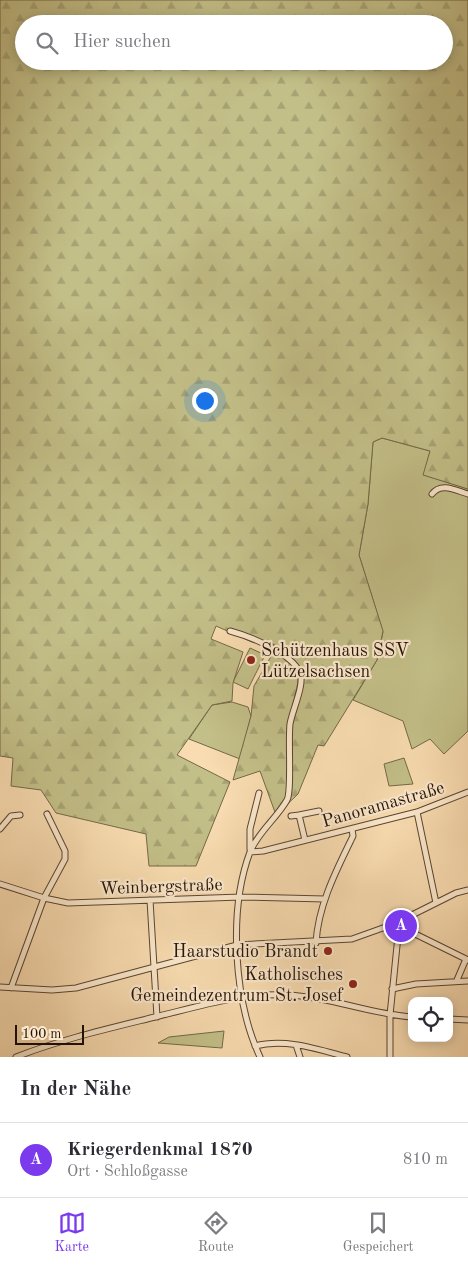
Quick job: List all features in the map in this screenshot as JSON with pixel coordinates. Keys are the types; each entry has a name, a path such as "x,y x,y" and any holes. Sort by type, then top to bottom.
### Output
{"street":[{"path":"432,494 435,490 443,487 468,494"},
{"path":"230,631 290,659 301,674 300,687 294,703 288,737 288,799 250,852"},
{"name":"Panoramastraße","path":"250,852 417,812 468,792"},
{"path":"258,793 250,828 250,852 241,897 237,945 241,997 248,1030 260,1057"},
{"name":"Panoramastraße","path":"291,816 319,811"},
{"path":"417,812 436,903"},
{"path":"11,988 44,898 64,863 65,855 47,814"},
{"path":"0,829 11,816 20,815"},
{"name":"Panoramastraße","path":"299,815 305,840"},
{"path":"316,943 317,926 325,899 353,836 352,829"},
{"name":"Weinbergstraße","path":"0,884 44,898 68,903 241,897 325,899"},
{"path":"0,987 52,990 76,988 237,945 316,943 352,939 396,925 436,903 468,890"},
{"path":"150,900 157,1017"},
{"path":"396,925 467,960 457,980"},
{"path":"390,1057 390,1015 396,925"},
{"path":"392,989 416,984 457,980 468,981"},
{"path":"16,1057 86,1035 241,997 285,995 314,998 390,1015 408,1017"},
{"path":"453,1019 468,1020"},
{"path":"255,1046 268,1043 296,1045 329,1055 346,1057"},
{"path":"296,1045 300,1057"}],"green space":[{"path":"0,0 468,0 468,489 423,475 430,451 382,438 373,442 368,504 359,555 383,631 377,660 324,746 318,745 298,794 276,815 260,771 233,780 251,716 254,686 277,646 269,642 252,642 216,626 211,639 243,652 233,683 232,701 212,705 177,755 230,782 196,866 149,866 146,834 56,813 41,790 11,786 13,758 0,756"},
{"path":"382,438 430,451 424,475 468,489 468,731 444,754 430,739 412,749 403,721 353,700 377,660 383,632 359,555 368,504 373,442"},
{"path":"250,648 265,655 248,689 233,682"},
{"path":"232,702 248,707 251,716 240,759 189,739 212,705"},
{"path":"404,758 413,784 389,786 384,764"},
{"path":"224,1031 222,1048 158,1043 169,1037"}],"place":[{"name":"Schützenhaus SSV Lützelsachsen","path":"251,660"},
{"name":"Kriegerdenkmal 1870","path":"401,926"},
{"name":"Haarstudio Brandt","path":"328,951"},
{"name":"Katholisches Gemeindezentrum St. Josef","path":"353,984"}]}
